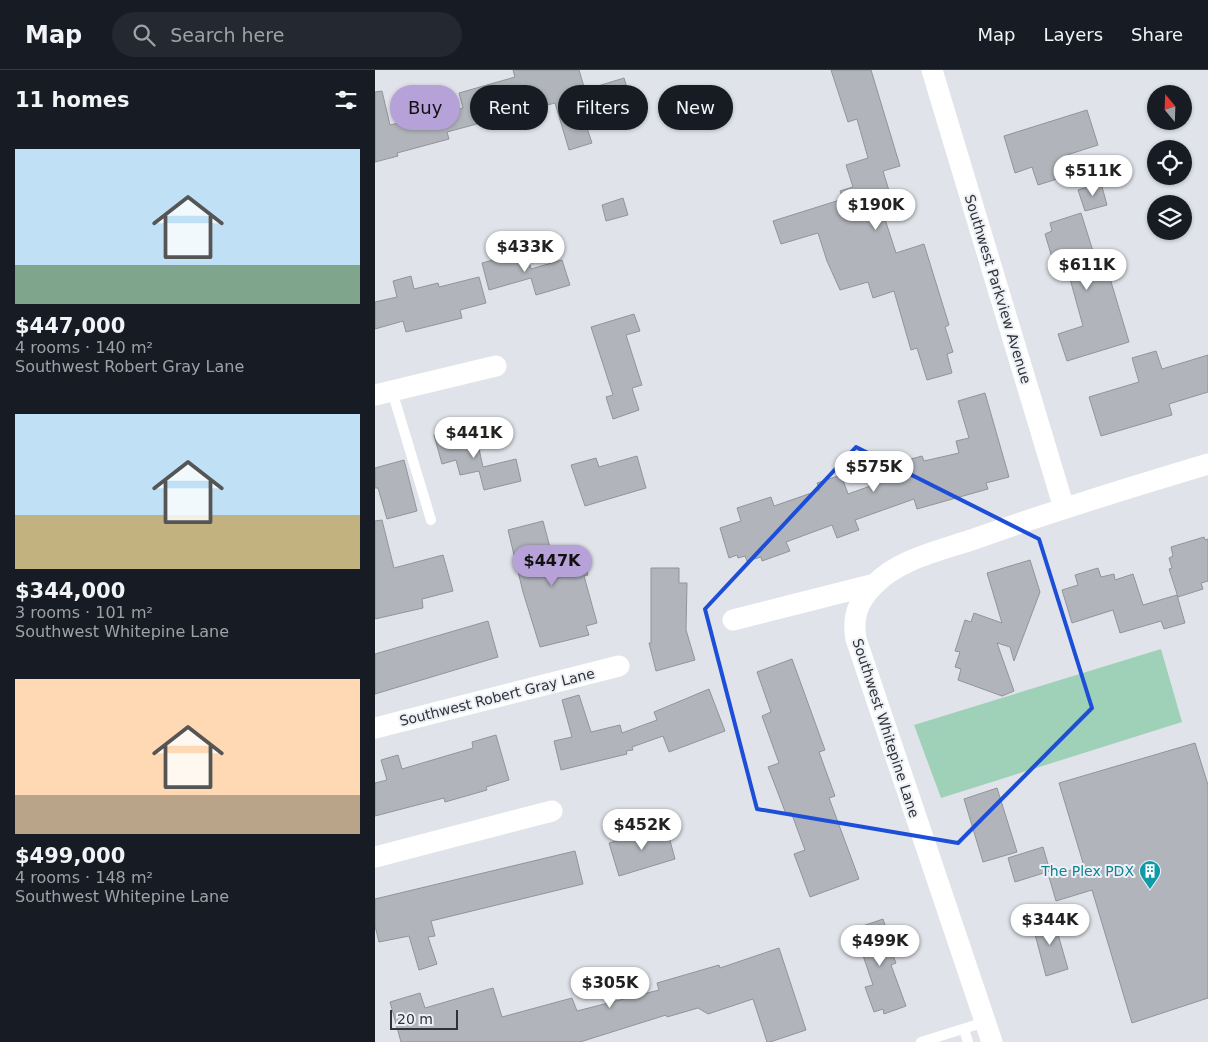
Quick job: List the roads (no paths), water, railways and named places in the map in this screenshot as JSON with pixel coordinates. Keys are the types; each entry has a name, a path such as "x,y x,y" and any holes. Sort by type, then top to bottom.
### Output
{"street":[{"name":"Southwest Parkview Avenue","path":"932,70 1064,508"},
{"path":"384,393 496,366"},
{"name":"Southwest Whitepine Lane","path":"992,1042 856,639 853,625 856,609 875,584 909,562 1064,508 1208,464"},
{"path":"733,620 875,584"},
{"name":"Southwest Robert Gray Lane","path":"375,728 619,666"},
{"path":"375,857 552,811"}],"lane":[{"path":"384,393 431,520"},
{"path":"921,1042 985,1022"},
{"path":"963,1029 968,1042"}],"place":[{"name":"The Plex PDX","path":"1150,890"}]}
